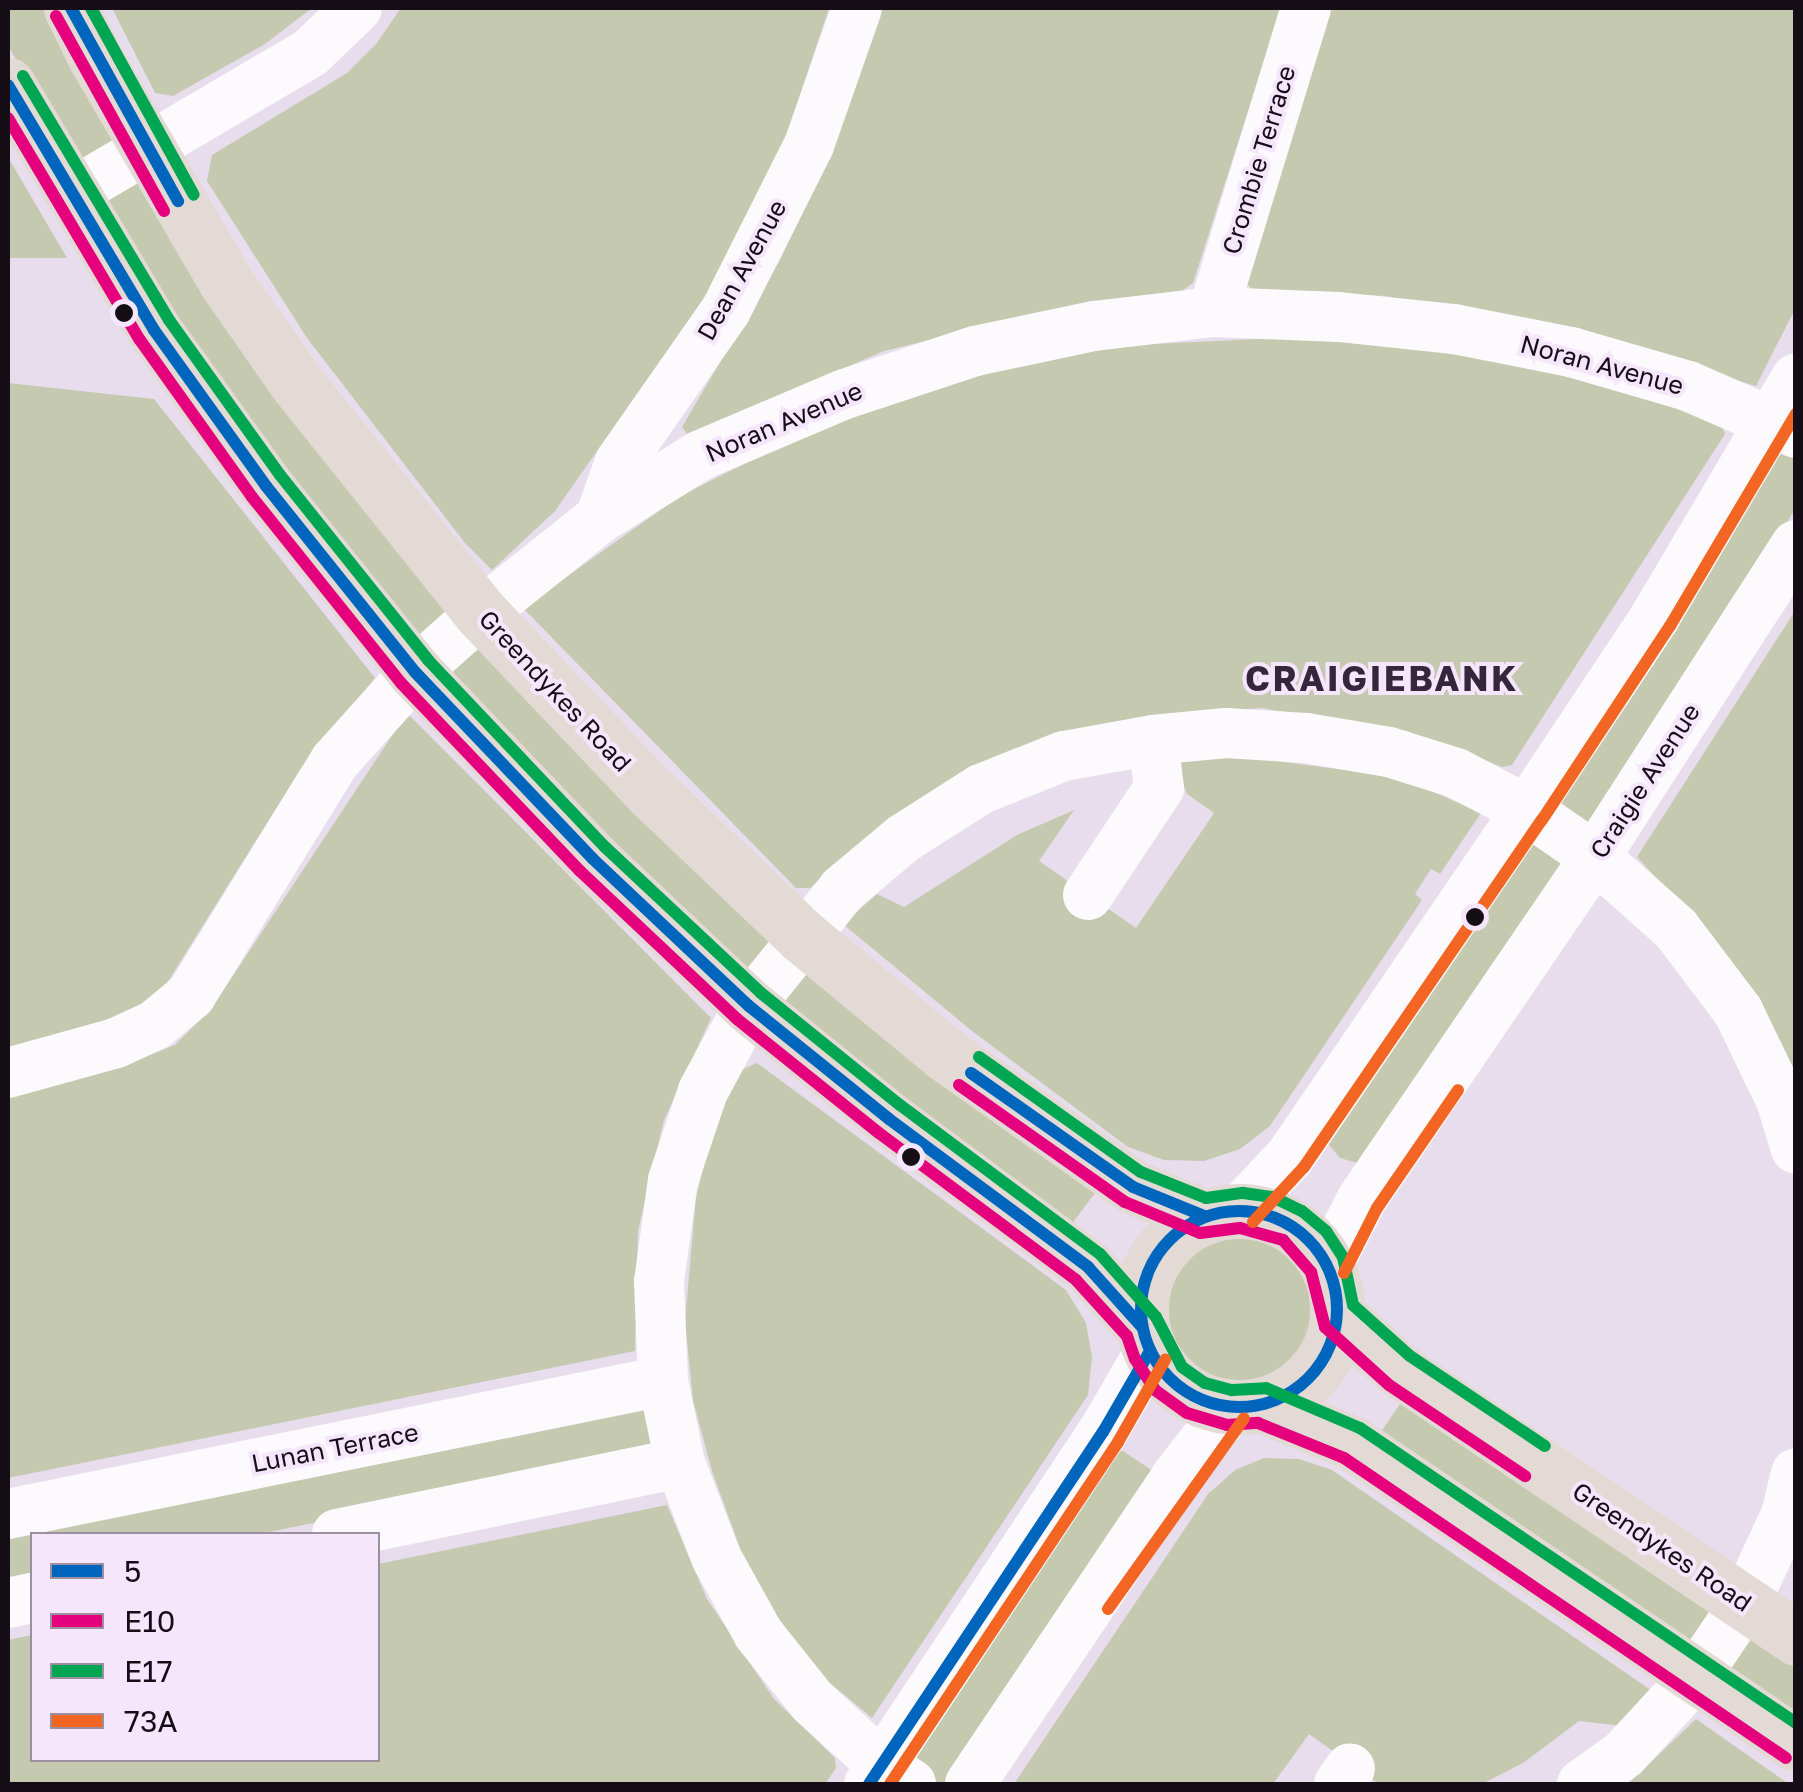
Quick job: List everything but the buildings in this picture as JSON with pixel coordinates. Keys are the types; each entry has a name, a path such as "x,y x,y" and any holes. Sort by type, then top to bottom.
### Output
{"highway":[{"name":"Greendykes Road","path":"71,8 226,282 294,380 481,613 652,794 802,936 945,1054 1133,1187 1222,1213 1267,1214 1292,1225 1313,1243 1333,1290 1399,1370 1796,1638"},
{"path":"8,85 154,330 266,486 415,672 594,859 749,1006 889,1120 1088,1266 1146,1339 1169,1380 1197,1398 1246,1406 1352,1443 1796,1744"},
{"path":"1146,1339 1140,1300 1147,1272 1160,1248 1180,1229 1222,1213"},
{"path":"1246,1406 1291,1393 1314,1372 1331,1345 1333,1290"}],"street":[{"path":"72,193 310,53 357,8"},
{"name":"Dean Avenue","path":"600,518 620,462 734,294 808,145 856,8"},
{"name":"Crombie Terrace","path":"1212,312 1306,8"},
{"name":"Noran Avenue","path":"8,1073 116,1043 155,1025 191,994 335,761 415,672 481,613 600,518 701,455 882,382 975,351 1094,326 1212,312 1338,317 1454,329 1571,352 1788,411"},
{"path":"1222,1213 1290,1157 1527,810 1788,411"},
{"name":"Craigie Avenue","path":"1333,1290 1362,1199 1595,857 1796,545"},
{"path":"1146,1339 1103,1432 887,1778 813,1702 758,1633 716,1557 680,1463 663,1381 660,1282 672,1180 703,1090 749,1006 842,889 904,838 981,789 1064,756 1153,740 1226,733 1306,738 1390,752 1456,773 1527,810 1595,857 1676,929 1738,1012 1782,1100 1796,1149"},
{"path":"1088,895 1160,788 1153,740"},
{"name":"Lunan Terrace","path":"8,1514 663,1381"},
{"path":"970,1784 1176,1477 1246,1406"},
{"path":"347,1532 680,1463"},
{"path":"1582,1784 1624,1754 1696,1676 1745,1603 1786,1515 1796,1474"}],"green space":[{"path":"8,8 51,8 125,146 81,170 8,46"},
{"path":"112,8 312,8 265,44 173,96 155,93"},
{"path":"401,8 829,8 786,137 705,297 555,511 492,570 465,543 307,338 207,181 212,155 347,73 376,44"},
{"path":"882,8 1281,8 1193,283 1182,291 1074,305 884,351 688,435 682,427 780,260 833,149"},
{"path":"1331,8 1795,8 1795,309 1756,386 1534,320 1384,296 1253,290 1245,282"},
{"path":"8,157 67,258 8,258"},
{"path":"141,174 459,615 420,649 314,520 95,200"},
{"path":"1278,338 1401,346 1525,365 1625,391 1721,424 1725,434 1512,765 1502,767 1407,731 1261,708 1133,718 898,813 810,888 796,888 523,608 680,496 814,429 946,383 1110,346"},
{"path":"8,383 154,399 375,678 300,770 162,991 127,1014 8,1047"},
{"path":"1779,445 1795,450 1795,509 1709,654 1592,830 1555,811"},
{"path":"1795,611 1795,1084 1718,946 1637,857"},
{"path":"477,635 782,940 745,977 440,672"},
{"path":"407,713 711,1018 664,1120 638,1231 635,1351 8,1478 8,1098 125,1065 175,1045 211,1009"},
{"path":"1244,757 1376,774 1429,790 1481,813 1440,874 1431,869 1415,894 1422,900 1270,1126 1240,1149 1204,1161 1164,1160 1128,1147 972,1031 843,924 877,894 904,907 1017,835 1074,810 1039,861 1136,928 1214,813 1187,794 1175,761"},
{"path":"1531,838 1567,856 1364,1165 1340,1158 1325,1140"},
{"path":"804,961 1101,1185 1070,1226 773,1003"},
{"path":"757,1063 1066,1290 1086,1323 1092,1357 1088,1395 872,1718 818,1673 779,1619 741,1551 712,1471 693,1400 685,1321 696,1198 711,1136 735,1073"},
{"path":"1239,1237 1267,1242 1291,1258 1307,1282 1312,1310 1307,1338 1291,1362 1267,1378 1239,1383 1211,1378 1187,1362 1171,1338 1166,1310 1171,1282 1187,1258 1211,1242"},
{"path":"1406,1395 1722,1608 1693,1651 1377,1438"},
{"path":"644,1404 655,1454 269,1532 30,1532 30,1581 8,1586 8,1533"},
{"path":"1123,1451 1153,1471 949,1783 940,1784 912,1766 911,1756 1114,1453"},
{"path":"1264,1458 1299,1459 1332,1470 1652,1691 1623,1726 1579,1721 1523,1763 1482,1784 1379,1784 1309,1734 1273,1784 1014,1784 1208,1494 1235,1470"},
{"path":"667,1505 707,1599 774,1699 835,1758 836,1768 825,1784 8,1784 8,1640 30,1635 30,1762 380,1762 380,1564"},
{"path":"1746,1626 1795,1660 1795,1722 1719,1669"},
{"path":"1696,1719 1789,1784 1628,1784"}],"transit line":[{"name":"5","path":"71,8 178,201"},
{"name":"E17","path":"91,8 194,195"},
{"name":"E10","path":"56,16 164,211"},
{"name":"E17","path":"23,76 169,320 280,475 428,660 605,847 761,993 900,1105 1100,1254 1156,1317 1182,1367 1205,1383 1232,1390 1266,1388 1360,1428 1796,1723"},
{"name":"5","path":"8,85 154,330 266,486 415,672 593,859 749,1006 889,1119 1088,1267 1142,1327"},
{"name":"E10","path":"8,118 140,340 252,497 401,683 580,871 737,1019 879,1133 1076,1280 1127,1336 1135,1359 1155,1390 1187,1413 1227,1425 1258,1423 1344,1458 1786,1758"},
{"name":"73A","path":"1253,1222 1304,1167 1542,820 1670,626 1796,414"},
{"name":"E17","path":"979,1057 1141,1172 1206,1198 1243,1193 1273,1197 1302,1211 1326,1231 1343,1257 1353,1305 1410,1356 1545,1446"},
{"name":"5","path":"971,1073 1133,1187 1204,1216"},
{"name":"E10","path":"959,1085 1125,1202 1200,1233 1240,1228 1283,1240 1311,1272 1325,1327 1389,1385 1525,1476"},
{"name":"73A","path":"1344,1273 1377,1208 1458,1090"},
{"name":"5","path":"1239,1211 1277,1218 1308,1240 1330,1271 1337,1309 1330,1347 1308,1378 1277,1400 1239,1407 1201,1400 1170,1378 1148,1347 1141,1309 1148,1271 1170,1240 1201,1218 1239,1211"},
{"name":"5","path":"869,1784 1103,1432 1150,1351"},
{"name":"73A","path":"890,1784 1118,1442 1165,1360"},
{"name":"73A","path":"1108,1609 1244,1418"}],"district":[{"name":"CRAIGIEBANK","path":"1382,678"}]}
